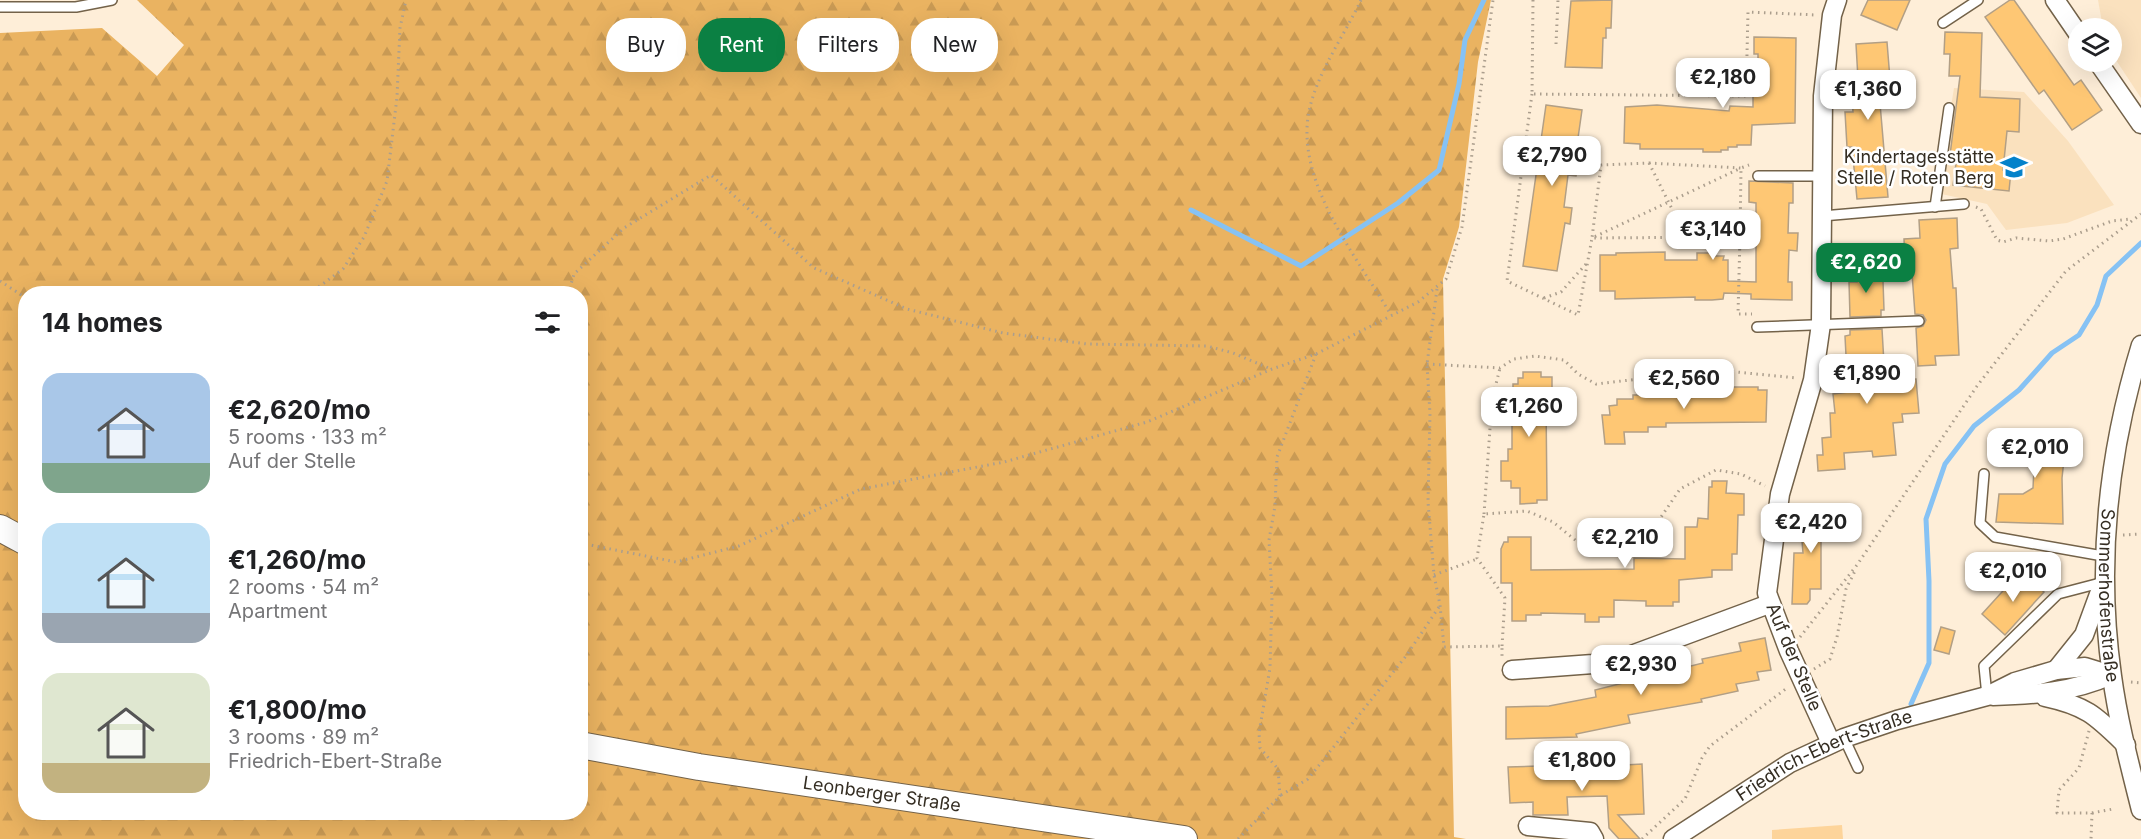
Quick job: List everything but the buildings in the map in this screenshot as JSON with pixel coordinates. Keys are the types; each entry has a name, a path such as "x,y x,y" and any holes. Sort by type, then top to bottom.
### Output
{"main road":[{"path":"0,528 18,538"},
{"name":"Leonberger Straße","path":"588,746 699,767 1184,839"}],"street":[{"path":"2055,0 2068,19"},
{"name":"Auf der Stelle","path":"1835,8 1823,96 1821,324 1813,380 1780,494 1767,593 1769,604 1801,677 1837,740"},
{"path":"2105,72 2141,124"},
{"name":"Sommerhofenstraße","path":"2141,345 2111,478 2103,556 2111,675 2141,810"},
{"path":"2056,670 2084,635 2104,582"},
{"path":"1512,670 1593,664 1626,657 1769,604"},
{"name":"Friedrich-Ebert-Straße","path":"1673,839 1780,769 1837,740 1898,720 1987,696 2015,682 2056,670 2085,667 2111,675"},
{"name":"Friedrich-Ebert-Straße","path":"1987,696 2036,695 2088,685 2111,675"},
{"name":"Friedrich-Ebert-Straße","path":"2036,695 2067,702 2093,712 2126,745"},
{"path":"1528,826 1590,832 1594,839"}],"lane":[{"path":"0,7 76,7 112,0"},
{"path":"1943,23 1978,0"},
{"path":"1935,207 1949,108"},
{"path":"1758,176 1822,176"},
{"path":"1822,216 1964,204"},
{"path":"1757,327 1919,321"},
{"path":"1813,380 1876,383"},
{"path":"1984,474 1980,523 1995,537 2103,556"},
{"path":"1987,696 1984,666 2058,594 2104,582"},
{"path":"1837,740 1858,768"}],"path":[{"path":"320,286 343,269 364,237 387,181 397,97 400,28 406,0"},
{"path":"1361,0 1322,75 1311,102 1307,121 1314,175 1320,194 1391,315"},
{"path":"588,545 675,562 728,549 861,489 1004,462 1147,422 1272,369 1316,354 1437,289 1446,279 1462,227 1493,0"},
{"path":"1533,0 1532,94 1507,281 1578,315 1592,238 1601,165 1649,163 1741,168"},
{"path":"1556,44 1558,0"},
{"path":"1532,94 1746,96 1748,12 1835,8"},
{"path":"1649,163 1686,237"},
{"path":"1592,238 1754,164"},
{"path":"1741,168 1738,314 1762,314"},
{"path":"570,286 574,274 624,228 711,175 814,268 907,309 1003,333 1087,344 1207,346 1233,352 1272,369"},
{"path":"1964,204 1981,209 1997,240 2003,242 2016,238 2049,241 2112,221 2133,219"},
{"path":"1789,651 1857,565 1977,386 2066,271 2141,214"},
{"path":"1592,238 1740,237"},
{"path":"1544,298 1561,292 1587,262"},
{"path":"0,280 18,292"},
{"path":"1437,289 1427,364 1430,414 1428,502 1434,575 1440,605 1444,647 1502,646"},
{"path":"1280,796 1281,784 1278,769 1260,748 1259,733 1270,668 1272,596 1269,540 1275,506 1277,457 1316,354"},
{"path":"1427,364 1500,368 1514,359 1535,356 1564,360 1578,374 1596,384 1716,370 1813,380"},
{"path":"1500,368 1492,400 1484,514 1478,558 1506,598 1502,646 1503,669 1512,670"},
{"path":"1484,514 1527,511 1553,522 1590,552 1621,543 1655,526 1680,489 1716,470 1741,474 1780,494"},
{"path":"2123,545 2124,524"},
{"path":"2123,535 2141,534"},
{"path":"1434,575 1478,558"},
{"path":"1642,839 1685,799 1702,758 1710,746 1801,677 1830,659 1837,638 1846,589 1857,565"},
{"path":"1238,839 1280,796 1308,779 1406,656 1440,605"},
{"path":"2129,690 2126,681 2141,683"},
{"path":"2093,712 2079,768 2059,790 2057,813 2092,813 2113,809"},
{"path":"2091,839 2092,813"}],"shaded area":[{"path":"2098,0 2141,0 2141,98 2122,69 2122,18 2101,18"},
{"name":"Kindertagesstätte Stelle / Roten Berg","path":"1954,88 2024,92 2068,141 2114,205 2067,223 2006,230 1987,204 1937,193"},
{"path":"1842,825 1843,839 1772,839 1772,830"}],"green space":[{"path":"137,0 1491,0 1478,62 1459,227 1443,279 1454,837 1466,839 0,839 0,33 102,28 157,76 184,45"}],"waterway":[{"path":"1191,210 1301,266 1398,203 1439,170 1459,84 1465,40 1484,0"},
{"path":"1911,704 1929,663 1926,519 1945,464 1974,426 2019,390 2052,353 2079,335 2097,305 2106,276 2141,243"}],"place":[{"name":"Kindertagesstätte Stelle / Roten Berg","path":"2014,167"}]}
